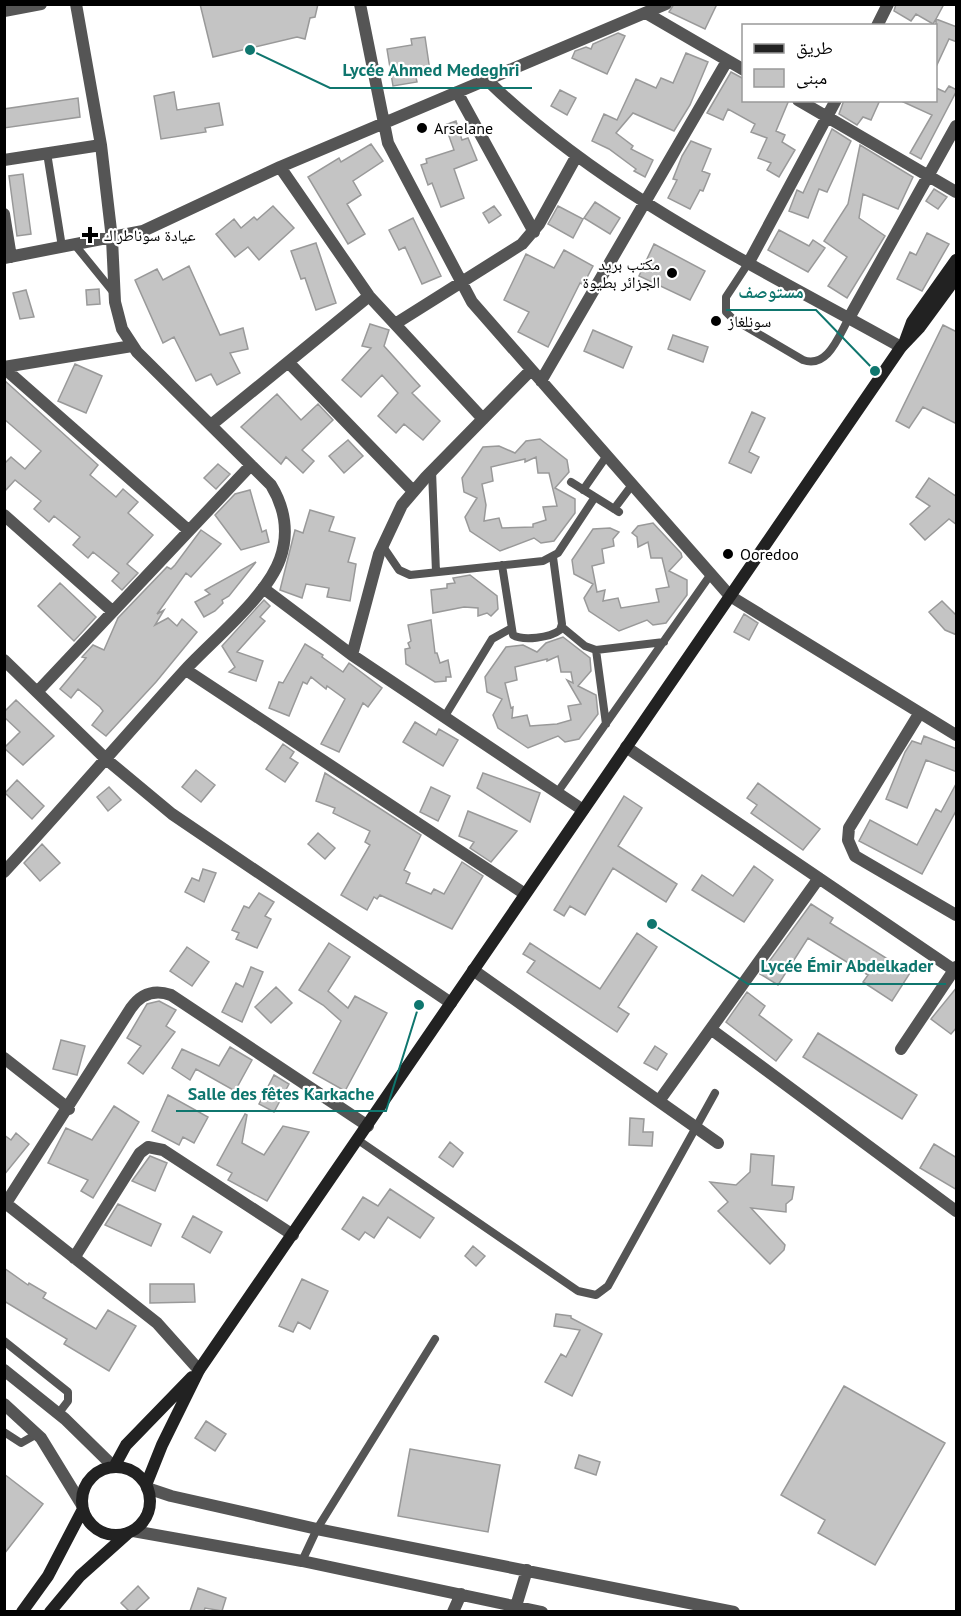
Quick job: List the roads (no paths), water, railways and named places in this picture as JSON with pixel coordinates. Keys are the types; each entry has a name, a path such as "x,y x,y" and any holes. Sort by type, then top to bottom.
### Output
{"main road":[{"path":"903,344 912,322 957,260"},
{"path":"50,1611 80,1576 141,1524 150,1507 147,1487 162,1445 199,1370 903,344 920,327 957,278"},
{"path":"114,1467 126,1444 199,1370"},
{"path":"22,1611 48,1576 82,1507 83,1494 94,1475 114,1467 133,1472 147,1487"},
{"path":"82,1507 86,1518 100,1531 118,1535 131,1532"}],"street":[{"path":"4,11 41,4"},
{"path":"4,872 263,588 280,560 285,527 277,495 272,485 132,346 119,321 114,293 112,239 101,145 76,4"},
{"path":"360,4 391,151 472,302 730,596 919,714 957,735"},
{"path":"4,214 8,257 112,239 157,225 280,167 666,4"},
{"path":"878,24 888,4"},
{"path":"646,13 742,69"},
{"path":"541,381 727,61"},
{"path":"487,80 522,114 576,157 645,203 849,318 903,344"},
{"path":"458,92 534,232"},
{"path":"801,102 957,192"},
{"path":"749,261 835,102"},
{"path":"849,318 957,126"},
{"path":"4,160 101,145"},
{"path":"395,324 515,250 534,232 576,157"},
{"path":"280,167 369,296 483,419"},
{"path":"211,426 369,296"},
{"path":"4,367 132,346"},
{"path":"288,362 413,491"},
{"path":"4,367 187,530"},
{"path":"352,655 382,545 393,520 413,491 531,370"},
{"path":"38,691 111,610 251,465"},
{"path":"4,515 111,610"},
{"path":"263,588 352,655 583,810"},
{"path":"4,660 107,760 172,814 451,1003"},
{"path":"186,670 525,894"},
{"path":"919,714 849,828 848,840 855,856 955,910"},
{"path":"626,747 955,969 901,1049"},
{"path":"659,1101 819,878"},
{"path":"473,970 718,1143"},
{"path":"199,1370 157,1323 5,1202 69,1109 135,1003 145,995 158,992 176,999 368,1126"},
{"path":"712,1030 957,1211"},
{"path":"4,1058 69,1109"},
{"path":"74,1258 140,1153 153,1146 163,1150 293,1235"},
{"path":"4,1370 58,1414 114,1467"},
{"path":"4,1404 37,1434 82,1507"},
{"path":"147,1487 177,1497 317,1528 734,1611"},
{"path":"131,1532 302,1561 542,1611"},
{"path":"516,1606 526,1570"},
{"path":"453,1611 460,1594"}],"lane":[{"path":"47,153 62,248"},
{"path":"75,245 114,293"},
{"path":"749,261 726,297 726,312 733,320 803,360 817,362 825,357 849,318"},
{"path":"583,490 606,457"},
{"path":"432,471 436,572"},
{"path":"571,482 616,510 632,485"},
{"path":"382,545 402,573 410,575 552,557 563,547 595,497"},
{"path":"552,557 562,627 585,646 596,650 664,642"},
{"path":"502,565 510,629 513,635 523,639 554,634 562,627"},
{"path":"557,793 711,574"},
{"path":"445,716 492,639 510,629"},
{"path":"596,650 606,724"},
{"path":"358,1140 578,1291 596,1295 609,1286 715,1093"},
{"path":"302,1561 317,1528 435,1339"},
{"path":"4,1341 68,1392 68,1401 58,1414"},
{"path":"4,1432 21,1443 37,1434"}],"place":[{"name":"Lycée Ahmed Medeghri","path":"250,50"},
{"name":"Arselane","path":"422,128"},
{"name":"عيادة سوناطراك","path":"90,235"},
{"name":"مكتب بريد الجزائر بطيوة","path":"672,273"},
{"name":"سونلغاز","path":"716,321"},
{"name":"مستوصف","path":"875,371"},
{"name":"Ooredoo","path":"728,554"},
{"name":"Lycée Émir Abdelkader","path":"652,924"},
{"name":"Salle des fêtes Karkache","path":"419,1005"}]}
